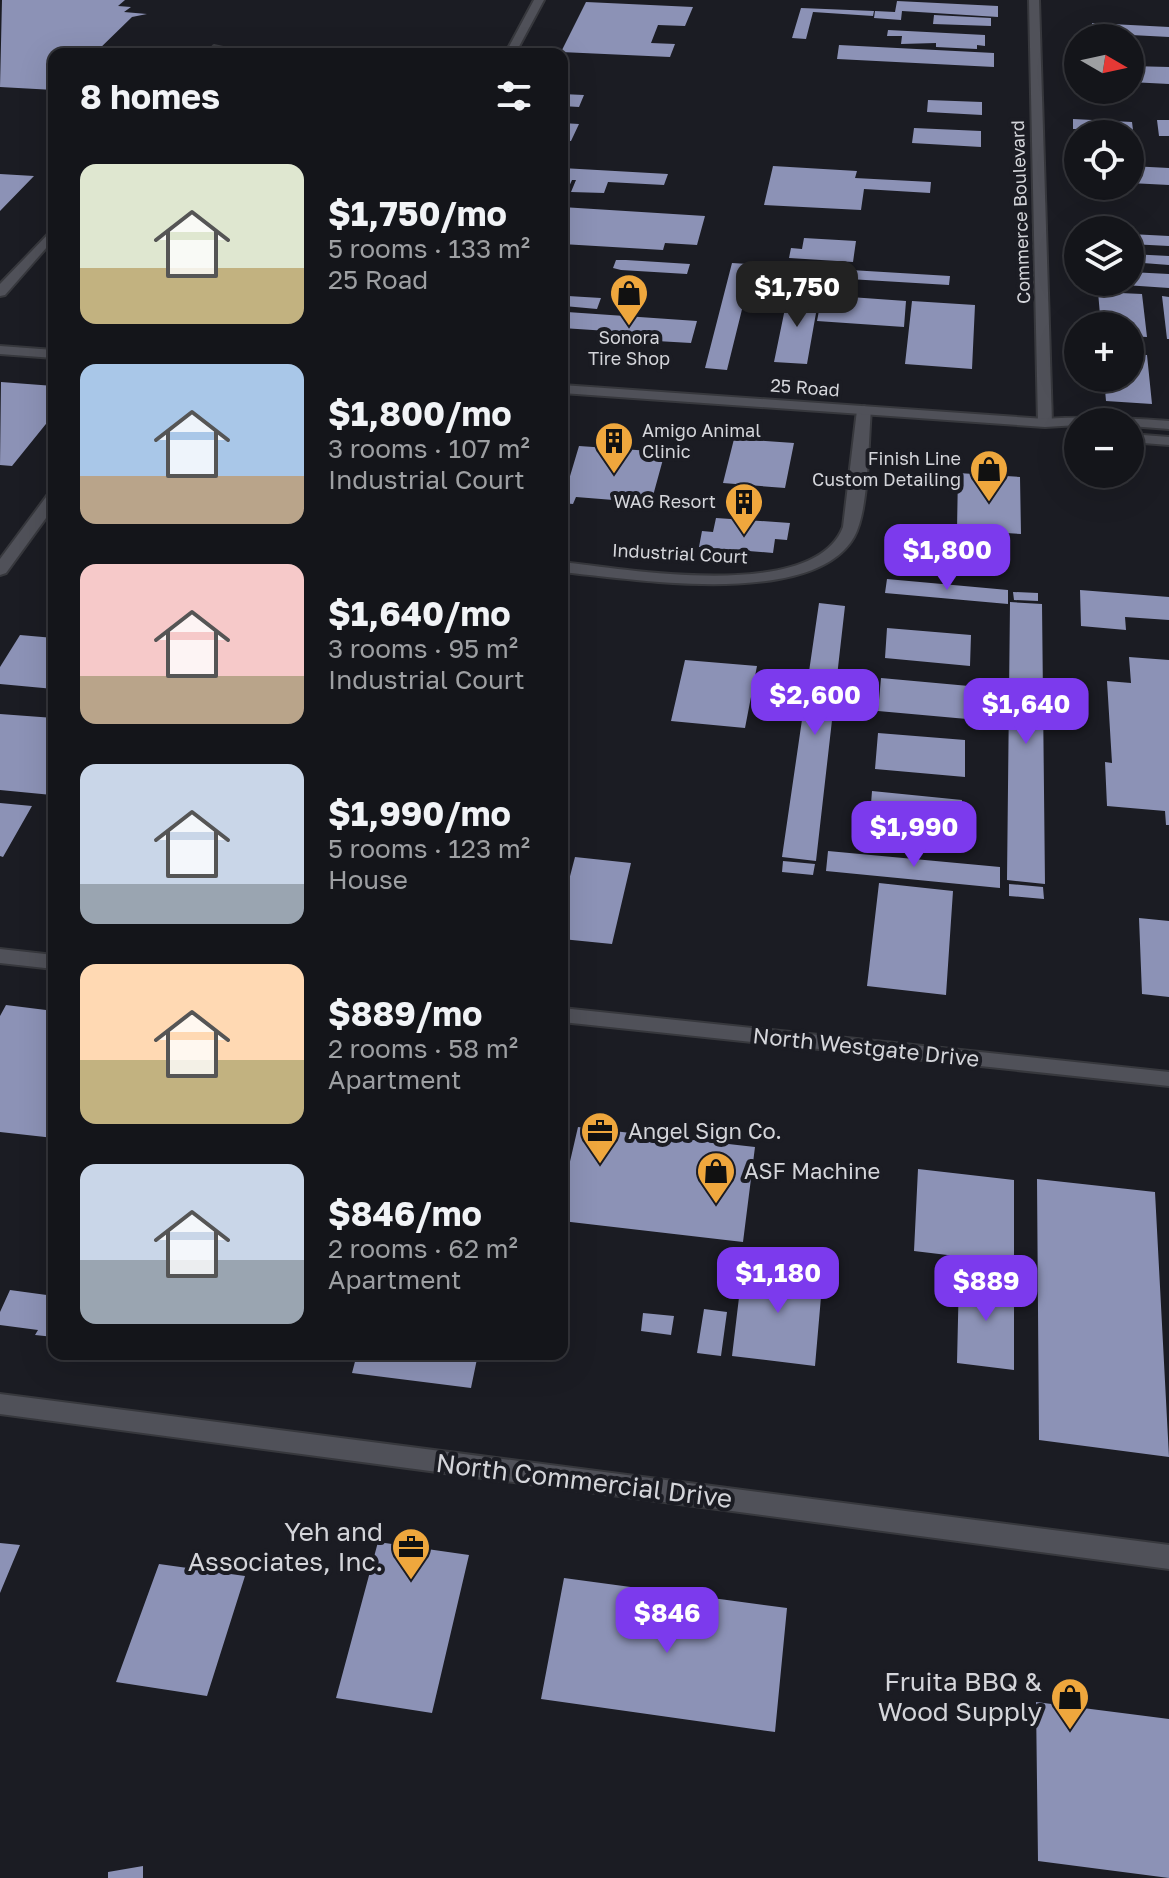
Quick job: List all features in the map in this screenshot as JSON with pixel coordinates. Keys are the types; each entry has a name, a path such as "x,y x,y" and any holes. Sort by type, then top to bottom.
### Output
{"street":[{"path":"513,48 539,0"},
{"name":"Commerce Boulevard","path":"1034,0 1045,423"},
{"path":"0,292 48,239"},
{"path":"0,350 48,354"},
{"name":"25 Road","path":"568,389 1045,423 1064,422"},
{"name":"Industrial Court","path":"568,567 743,580 778,576 817,563 841,546 851,526 864,410"},
{"name":"25 Road","path":"1045,423 1064,428"},
{"name":"25 Road","path":"1144,423 1169,425"},
{"path":"1144,439 1169,441"},
{"path":"0,570 48,504"},
{"path":"0,956 48,961"},
{"name":"North Westgate Drive","path":"568,1016 1169,1079"},
{"name":"North Commercial Drive","path":"0,1404 1169,1557"}],"building":[{"path":"2,0 125,0 118,6 131,7 124,12 147,14 132,17 100,48 48,48 48,90 0,87"},
{"path":"897,1 998,6 998,17 902,11 901,20 874,18 875,11 895,12"},
{"path":"586,2 693,7 685,26 658,25 651,43 675,44 670,57 568,52 568,48 563,48"},
{"path":"801,8 874,11 873,16 813,12 806,39 792,38"},
{"path":"934,15 991,18 991,26 933,24"},
{"path":"1144,26 1169,27 1169,37 1144,36"},
{"path":"888,30 985,35 985,46 977,45 977,49 936,47 936,43 901,44 902,36 887,36"},
{"path":"839,45 994,53 994,67 837,59"},
{"path":"1144,66 1169,67 1169,84 1144,83"},
{"path":"568,94 584,95 579,107 568,106"},
{"path":"928,100 982,102 982,115 927,112"},
{"path":"1157,120 1169,120 1169,136 1159,136"},
{"path":"568,123 579,124 571,141 568,141"},
{"path":"914,128 981,131 981,147 912,143"},
{"path":"773,166 857,171 855,178 931,182 930,193 864,189 861,210 764,205"},
{"path":"1144,167 1169,168 1169,185 1144,184"},
{"path":"568,168 668,174 664,185 608,182 604,193 571,192 576,180 572,180 568,189"},
{"path":"0,174 34,176 0,211"},
{"path":"568,207 705,216 697,245 665,243 663,250 568,244"},
{"path":"1144,235 1169,236 1169,246 1144,245"},
{"path":"804,238 856,241 853,262 789,258 791,248 802,249"},
{"path":"1144,255 1169,256 1169,265 1144,263"},
{"path":"616,260 690,264 687,274 621,270 613,268"},
{"path":"732,263 778,266 776,274 751,273 727,370 705,368"},
{"path":"784,266 950,276 949,285 782,275"},
{"path":"1144,273 1169,274 1169,288 1144,286"},
{"path":"788,294 819,296 807,364 774,362"},
{"path":"822,295 906,301 904,327 817,321"},
{"path":"568,296 601,298 597,309 568,306"},
{"path":"1098,296 1142,296 1147,337 1144,337 1144,312 1100,312"},
{"path":"1162,296 1169,297 1169,339 1167,339"},
{"path":"912,301 975,305 972,369 905,364"},
{"name":"Sonora Tire Shop","path":"568,312 697,321 691,343 605,338 608,331 568,328"},
{"path":"1144,355 1147,355 1152,404 1106,401 1105,392 1144,392"},
{"path":"1,382 48,386 48,421 12,466 0,465"},
{"name":"Amigo Animal Clinic","path":"734,439 794,443 785,488 723,483"},
{"name":"Amigo Animal Clinic","path":"579,446 665,452 651,503 576,497 573,504 568,504 568,483"},
{"name":"Finish Line Custom Detailing","path":"958,473 1020,477 1021,534 957,530"},
{"name":"WAG Resort","path":"716,518 790,523 787,540 775,539 773,553 699,547 702,531 713,532"},
{"path":"887,579 1008,590 1008,604 885,593"},
{"path":"1080,590 1169,597 1169,620 1125,617 1126,630 1081,626"},
{"path":"1013,592 1038,593 1038,601 1014,600"},
{"path":"1010,602 1042,604 1045,884 1007,880"},
{"path":"819,603 845,606 816,861 782,857"},
{"path":"887,628 971,635 970,666 885,658"},
{"path":"20,635 48,637 48,688 0,684 0,667"},
{"path":"1129,657 1169,660 1169,825 1166,825 1165,811 1107,806 1105,762 1112,763 1107,681 1131,683"},
{"path":"685,660 757,666 745,728 671,721"},
{"path":"881,678 969,686 967,719 878,711"},
{"path":"0,714 48,718 48,795 0,790"},
{"path":"878,733 965,740 965,777 875,769"},
{"path":"872,791 962,800 961,837 869,829"},
{"path":"0,803 32,806 3,857 0,856"},
{"path":"828,851 1000,867 1000,888 826,871"},
{"path":"575,857 631,863 612,944 568,940 568,884"},
{"path":"783,861 815,864 813,875 782,872"},
{"path":"879,883 953,891 946,995 867,986"},
{"path":"1009,884 1043,887 1044,899 1009,896"},
{"path":"1139,918 1169,921 1169,997 1142,994"},
{"path":"6,1005 48,1010 48,1137 0,1132 0,1016"},
{"path":"578,1127 755,1147 743,1242 568,1222 568,1170"},
{"path":"918,1169 1014,1180 1014,1263 914,1251"},
{"path":"1037,1179 1155,1192 1169,1457 1039,1440"},
{"path":"743,1264 823,1274 815,1366 732,1356"},
{"path":"959,1276 1014,1282 1014,1370 957,1363"},
{"path":"10,1290 48,1295 48,1336 35,1335 38,1330 0,1325 0,1312"},
{"path":"704,1309 727,1312 721,1356 697,1353"},
{"path":"643,1313 674,1316 671,1335 641,1331"},
{"path":"355,1360 477,1360 471,1388 352,1373"},
{"path":"378,1542 469,1555 432,1713 336,1698"},
{"path":"0,1543 20,1545 0,1593"},
{"path":"159,1564 245,1576 207,1696 116,1682"},
{"path":"564,1578 787,1608 775,1732 541,1699"},
{"path":"1036,1702 1169,1719 1169,1878 1038,1861"},
{"path":"143,1866 143,1878 108,1878 108,1872"}],"place":[{"name":"Sonora Tire Shop","path":"629,327"},
{"name":"Amigo Animal Clinic","path":"614,475"},
{"name":"Finish Line Custom Detailing","path":"989,503"},
{"name":"WAG Resort","path":"744,536"},
{"name":"Angel Sign Co.","path":"600,1165"},
{"name":"ASF Machine","path":"716,1205"},
{"name":"Yeh and Associates, Inc.","path":"411,1581"},
{"name":"Fruita BBQ & Wood Supply","path":"1070,1731"}]}
